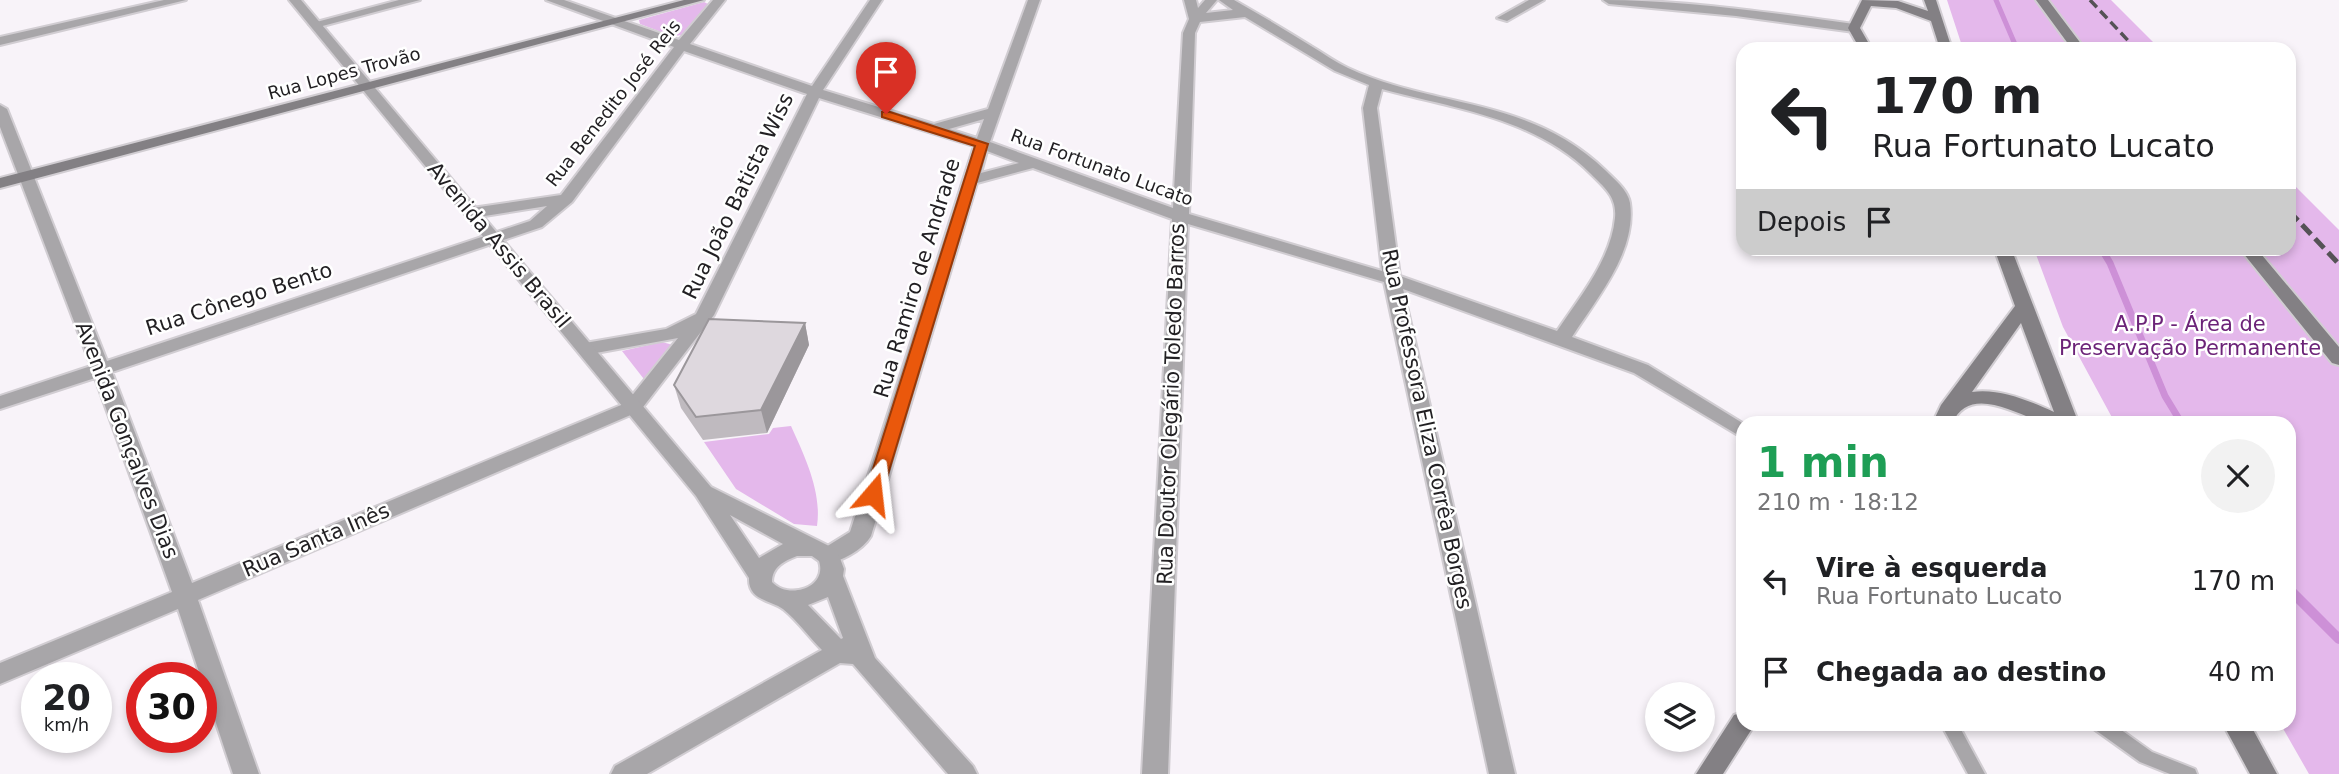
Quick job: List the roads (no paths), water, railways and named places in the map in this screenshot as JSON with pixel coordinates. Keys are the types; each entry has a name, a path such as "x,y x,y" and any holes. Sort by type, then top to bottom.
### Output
{"main road":[{"name":"Rua Lopes Trovão","path":"0,183 698,0"},
{"path":"1930,0 1944,42"},
{"path":"2042,0 2074,42"},
{"path":"1862,42 1854,28 1868,1 1898,5 1936,18"},
{"path":"2005,256 2066,416"},
{"path":"2254,256 2339,359"},
{"path":"1943,416 2023,308"},
{"path":"1954,403 1970,398 1990,398 2014,402 2045,416"},
{"path":"1709,774 1737,731"},
{"path":"2240,731 2264,774"}],"street":[{"path":"0,41 99,12 180,0"},
{"name":"Avenida Assis Brasil","path":"295,0 703,491 760,577"},
{"path":"314,24 414,0"},
{"name":"Rua Fortunato Lucato","path":"552,0 816,92 982,144 1179,216 1392,279 1561,339 1641,369 1736,428"},
{"name":"Rua Benedito José Reis","path":"493,239 536,224 566,199 681,45 719,0"},
{"name":"Rua João Batista Wiss","path":"633,407 705,315 816,92 876,0"},
{"name":"Rua Ramiro de Andrade","path":"831,567 860,536 982,144 1034,0"},
{"path":"1190,0 1195,19 1249,13"},
{"name":"Rua Doutor Olegário Toledo Barros","path":"1155,774 1189,33 1195,19 1211,0"},
{"path":"1225,0 1343,70 1377,82 1492,112 1539,129 1570,147 1598,170 1621,198 1623,226 1610,259 1561,339"},
{"path":"1503,18 1538,0"},
{"path":"1609,0 1736,12 1854,28"},
{"path":"1736,12 1744,0"},
{"name":"Rua Professora Eliza Corrêa Borges","path":"1377,82 1370,107 1392,279 1502,774"},
{"name":"Avenida Gonçalves Dias","path":"0,109 185,595 246,774"},
{"path":"933,129 993,112"},
{"path":"972,180 1034,163"},
{"path":"472,213 566,199"},
{"name":"Rua Cônego Bento","path":"0,403 493,239"},
{"path":"585,349 671,334 705,315"},
{"name":"Rua Santa Inês","path":"0,674 633,407"},
{"name":"Avenida Assis Brasil","path":"703,491 807,547"},
{"path":"831,567 819,592 799,599 788,600 770,596 760,584 760,577 768,562 776,555 786,550 816,548 831,567 853,653"},
{"path":"788,600 853,653 964,774"},
{"path":"624,774 853,653"}],"lane":[{"path":"1953,731 1977,774"},
{"path":"2109,731 2146,757 2189,774"}],"waterway":[{"path":"1996,0 2014,42"},
{"path":"2106,256 2165,396 2177,416"},
{"path":"2296,596 2339,639"}],"railway":[{"path":"2090,0 2129,42"},
{"path":"2296,218 2339,264"}],"park label":[{"name":"A.P.P - Área de Preservação Permanente","path":"2190,336"}]}
